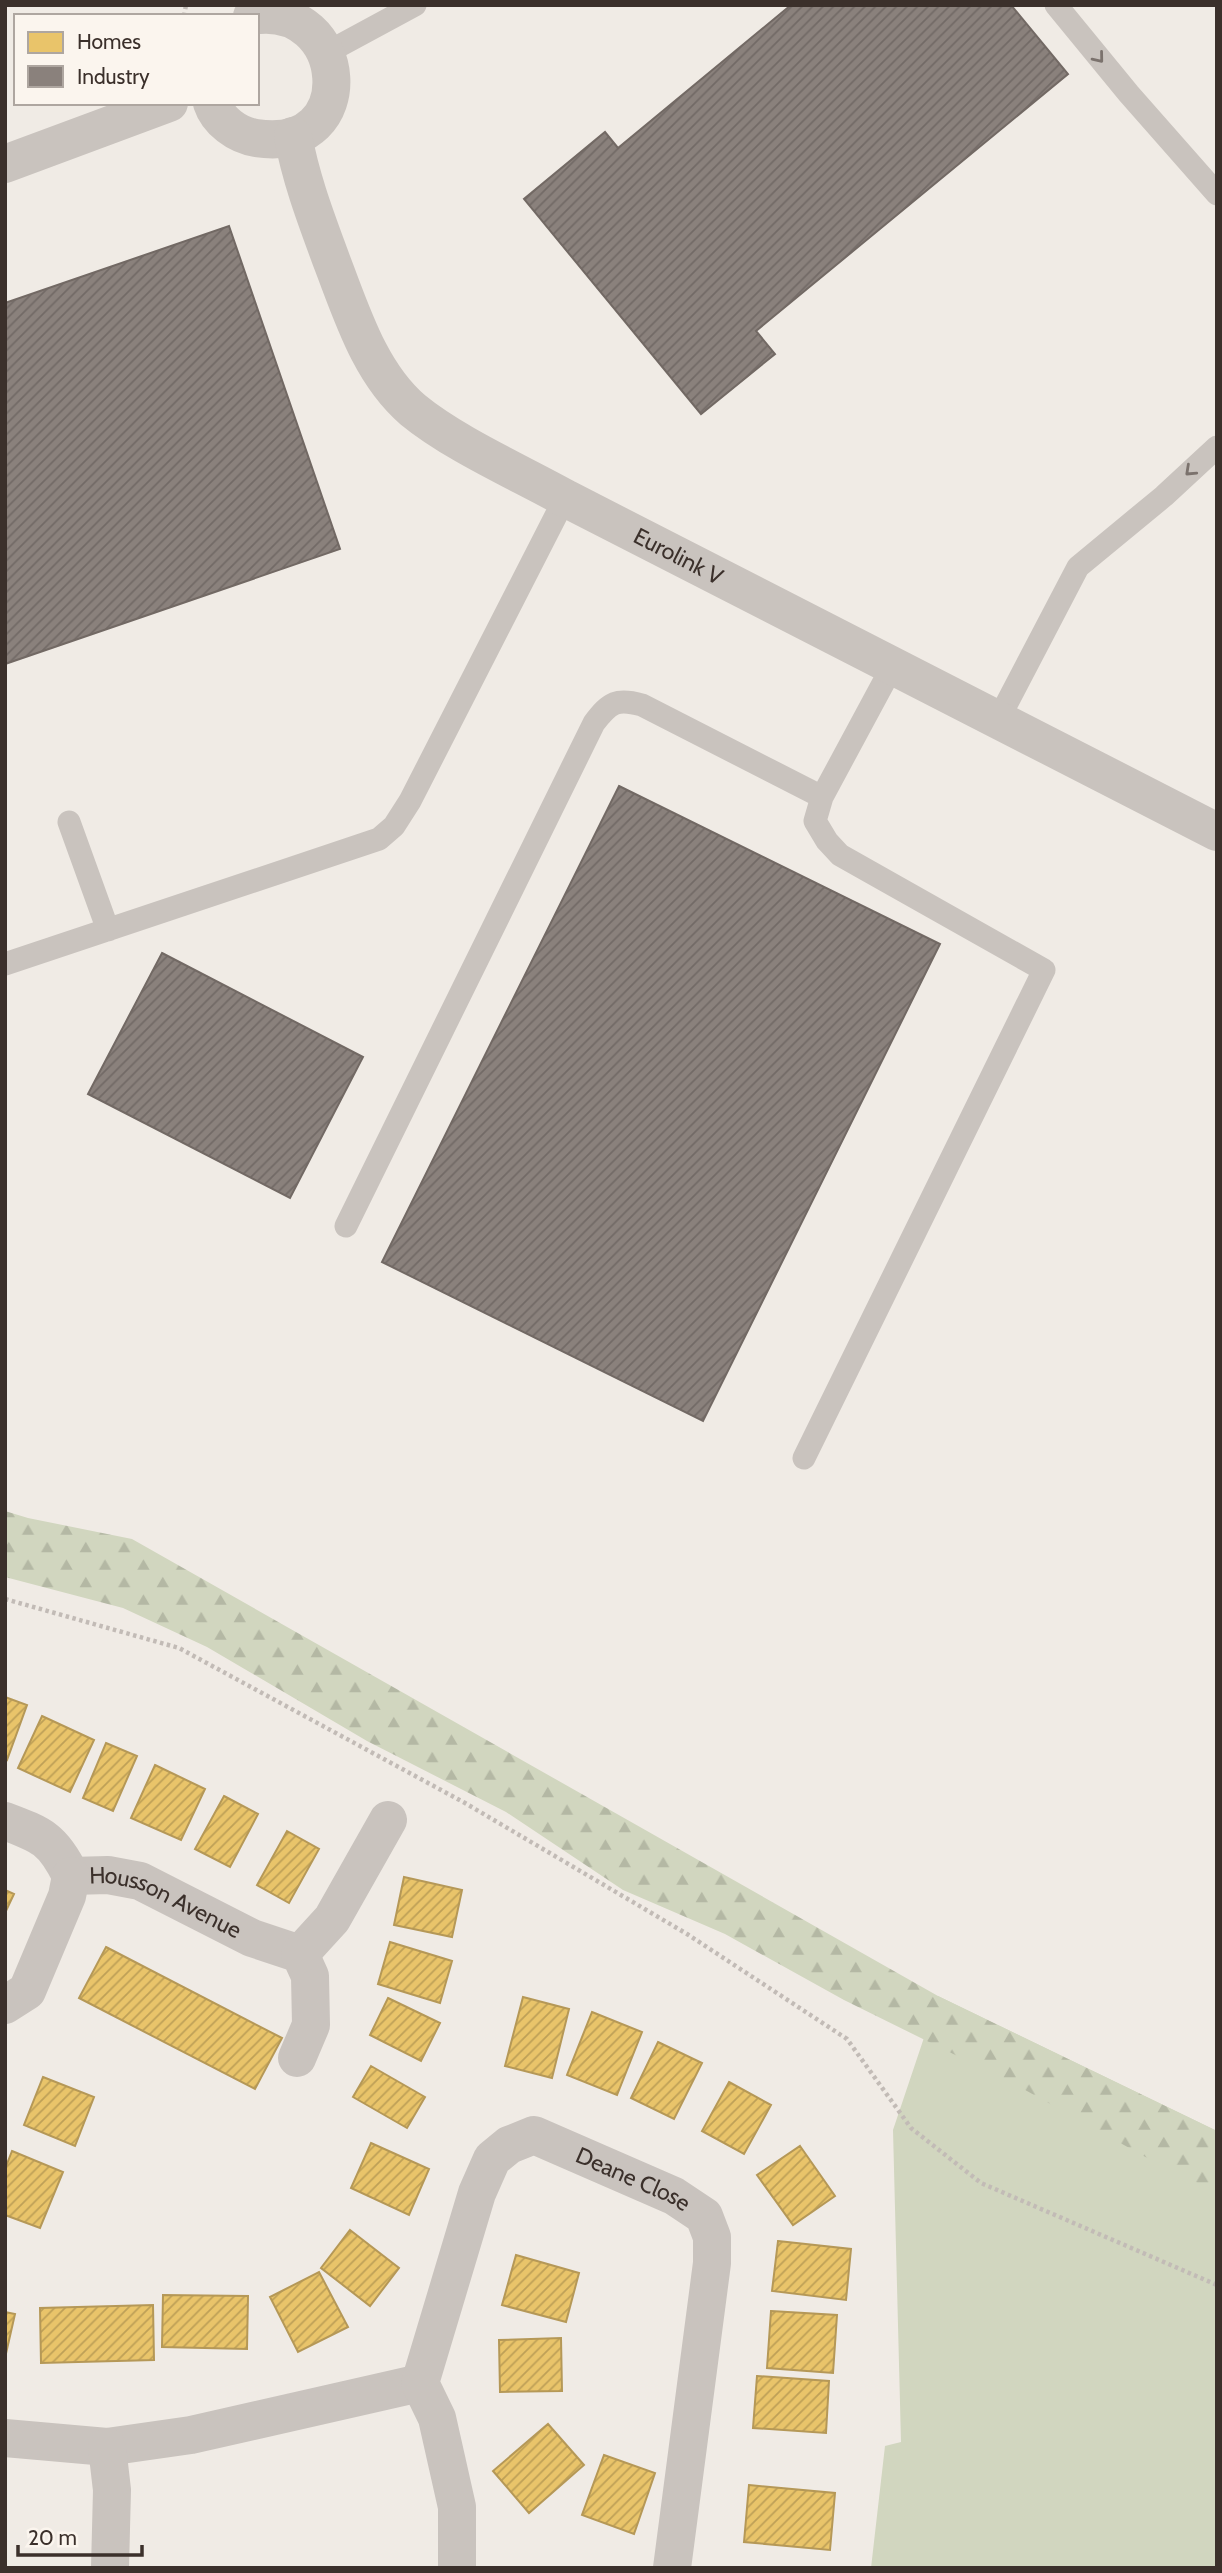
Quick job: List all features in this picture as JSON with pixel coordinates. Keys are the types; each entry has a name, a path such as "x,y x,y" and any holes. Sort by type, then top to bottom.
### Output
{"street":[{"path":"213,105 229,127 248,137 271,141 293,136 310,125 324,110 332,92 333,71 328,52 317,34 301,21 282,14 259,14"},
{"path":"5,164 164,105"},
{"name":"Eurolink V","path":"293,136 298,166 310,204 353,318 378,369 412,409 459,440 565,498 1217,832"},
{"path":"297,2058 311,2025 310,1976 300,1954 332,1919 388,1820"},
{"name":"Housson Avenue","path":"5,1821 39,1833 59,1852 71,1876 108,1875 140,1881 252,1938 300,1954"},
{"path":"5,2005 27,1991 66,1896 71,1876"},
{"name":"Deane Close","path":"420,2383 477,2193 492,2159 509,2145 534,2134 674,2196 704,2216 712,2237 712,2263 672,2568"},
{"path":"5,2438 107,2447 191,2435 420,2383 437,2418 457,2507 462,2567"},
{"path":"107,2447 112,2490 110,2568"}],"lane":[{"path":"328,52 415,5"},
{"path":"1056,5 1129,94 1217,194"},
{"path":"998,720 1078,567 1164,496 1217,446"},
{"path":"5,964 379,839 394,825 410,801 565,498"},
{"path":"804,1458 1044,970 840,855 827,841 816,821 822,797 892,667"},
{"path":"346,1226 594,723 605,708 624,700 642,705 822,797"},
{"path":"69,822 108,930"}],"path":[{"path":"5,1599 179,1648 465,1803 687,1934 846,2039 911,2128 981,2183 1217,2284"}],"green space":[{"path":"5,1511 132,1539 938,1996 1217,2131 1217,2191 1176,2174 1018,2086 844,2000 725,1934 623,1890 506,1812 367,1741 207,1647 123,1608 5,1577"},
{"path":"938,1996 1217,2131 1217,2568 871,2568 885,2446 901,2442 893,2130"}],"building: Homes":[{"path":"5,1697 27,1705 7,1760 5,1759"},
{"path":"42,1716 94,1740 70,1792 18,1768"},
{"path":"106,1743 137,1756 113,1811 83,1798"},
{"path":"155,1765 205,1789 181,1840 131,1818"},
{"path":"224,1796 258,1814 230,1867 195,1849"},
{"path":"287,1831 319,1849 289,1903 257,1885"},
{"path":"404,1877 462,1890 452,1937 394,1925"},
{"path":"5,1890 14,1894 5,1913"},
{"path":"390,1942 452,1961 440,2003 378,1984"},
{"path":"106,1947 282,2038 255,2089 79,1998"},
{"path":"523,1997 569,2009 552,2078 505,2066"},
{"path":"388,1998 440,2023 421,2061 370,2035"},
{"path":"592,2012 642,2032 617,2095 567,2075"},
{"path":"658,2042 702,2063 674,2119 631,2098"},
{"path":"371,2066 425,2097 407,2128 353,2097"},
{"path":"43,2077 94,2097 75,2146 24,2125"},
{"path":"729,2082 771,2105 744,2154 702,2131"},
{"path":"371,2143 429,2169 409,2215 351,2188"},
{"path":"800,2146 835,2196 793,2225 757,2175"},
{"path":"12,2151 63,2172 40,2228 5,2215 5,2169"},
{"path":"350,2230 399,2268 370,2306 321,2268"},
{"path":"778,2241 851,2249 846,2300 772,2291"},
{"path":"516,2255 579,2273 566,2322 502,2305"},
{"path":"319,2272 348,2327 298,2352 270,2297"},
{"path":"163,2295 248,2296 247,2349 162,2347"},
{"path":"153,2305 154,2360 41,2363 40,2308"},
{"path":"771,2311 837,2315 833,2373 767,2368"},
{"path":"5,2312 15,2314 5,2358"},
{"path":"561,2338 562,2391 500,2392 499,2340"},
{"path":"757,2376 829,2381 826,2433 753,2428"},
{"path":"548,2424 584,2465 529,2513 493,2471"},
{"path":"604,2455 655,2473 634,2534 582,2515"},
{"path":"749,2485 835,2493 830,2550 744,2542"}],"building: Industry":[{"path":"791,5 1011,5 1068,74 756,331 775,354 701,414 524,199 605,132 618,148"},
{"path":"229,226 340,549 5,664 5,303"},
{"path":"619,786 940,944 703,1421 382,1262"},
{"path":"162,953 363,1057 290,1198 88,1094"}]}
